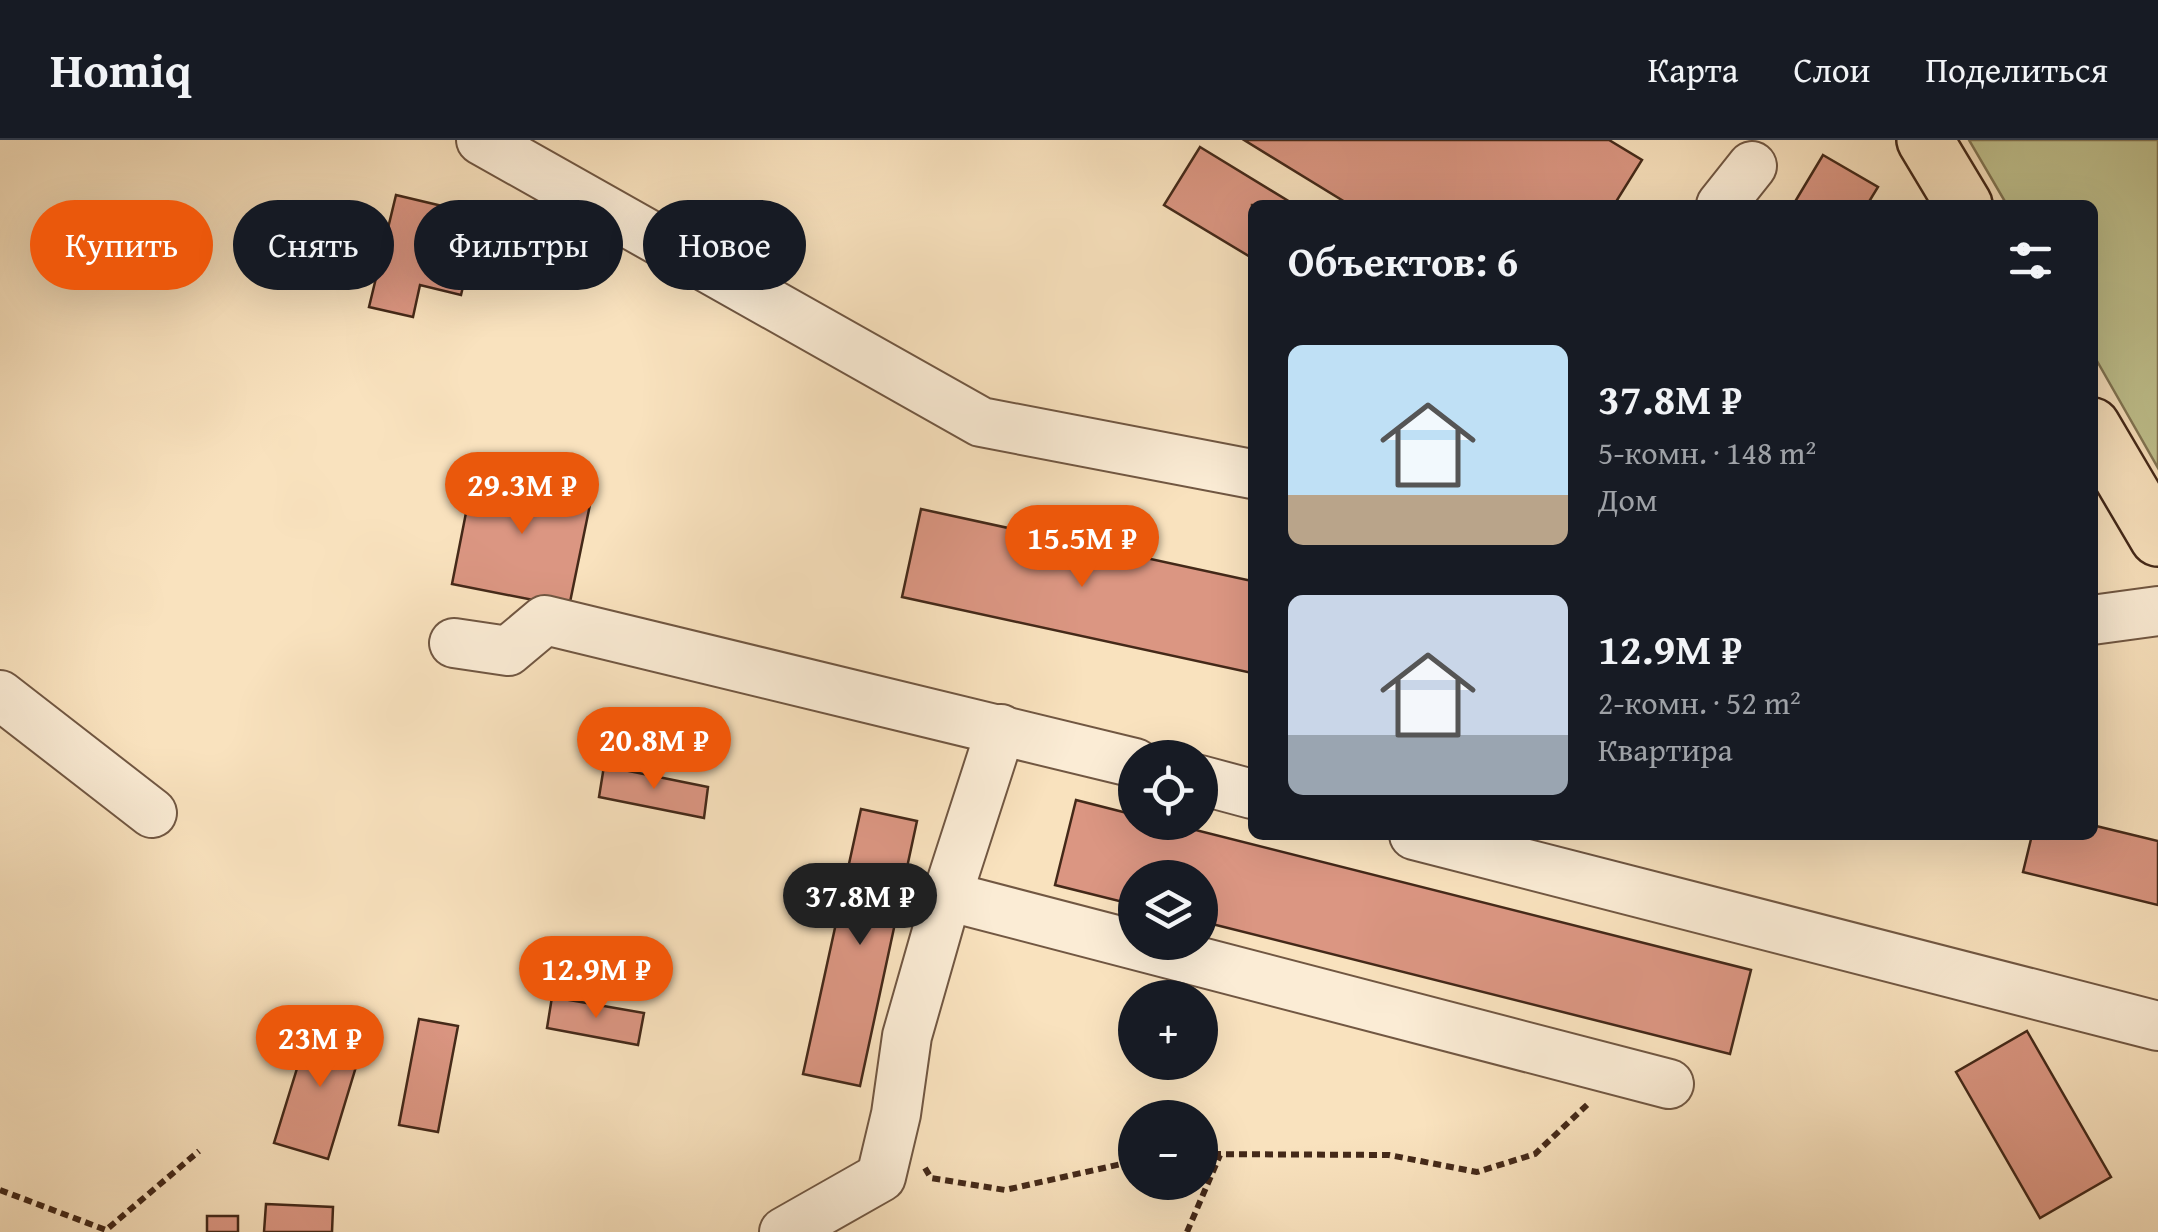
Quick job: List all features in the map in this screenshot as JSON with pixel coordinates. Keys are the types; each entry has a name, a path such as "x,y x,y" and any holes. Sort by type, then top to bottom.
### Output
{"main road":[{"path":"1925,140 1961,200"},
{"path":"2098,436 2158,538"}],"lane":[{"path":"481,140 981,422 1248,473"},
{"path":"1725,200 1752,166"},
{"path":"2098,619 2158,611"},
{"path":"454,643 508,652 545,620 1118,759"},
{"path":"0,694 152,813"},
{"path":"784,1232 882,1177 907,1036 1001,729"},
{"path":"1218,785 1248,793"},
{"path":"1433,840 2158,1026"},
{"path":"947,896 1669,1084"}],"path":[{"path":"1187,1232 1220,1155 1389,1155 1477,1172 1535,1154 1620,1073"},
{"path":"896,1114 931,1178 1004,1190 1118,1165"},
{"path":"0,1190 106,1230 199,1152"}],"green space":[{"path":"1969,140 2158,140 2158,468 2098,363 2098,200 2004,200"}],"building":[{"path":"1244,140 1609,140 1642,160 1617,200 1342,200"},
{"path":"1200,147 1287,200 1248,200 1248,256 1164,205"},
{"path":"1823,155 1878,187 1870,200 1796,200"},
{"path":"396,195 417,200 414,290 419,290 413,317 369,307 373,290 394,290"},
{"path":"475,467 593,490 569,607 452,584"},
{"path":"921,509 1248,580 1248,672 902,597"},
{"path":"604,766 708,787 704,818 599,797"},
{"path":"1076,800 1118,811 1118,840 1218,840 1218,836 1751,970 1730,1054 1218,926 1218,860 1118,860 1118,901 1055,885"},
{"path":"861,809 917,821 860,1086 803,1074"},
{"path":"2098,826 2158,841 2158,905 2023,872 2031,840 2098,840"},
{"path":"552,997 644,1013 638,1045 547,1028"},
{"path":"419,1019 458,1026 438,1132 399,1125"},
{"path":"312,1020 365,1037 328,1159 274,1143"},
{"path":"2027,1031 2111,1177 2040,1218 1956,1072"},
{"path":"266,1204 333,1207 332,1232 264,1232"},
{"path":"207,1216 238,1216 238,1232 207,1232"}]}
